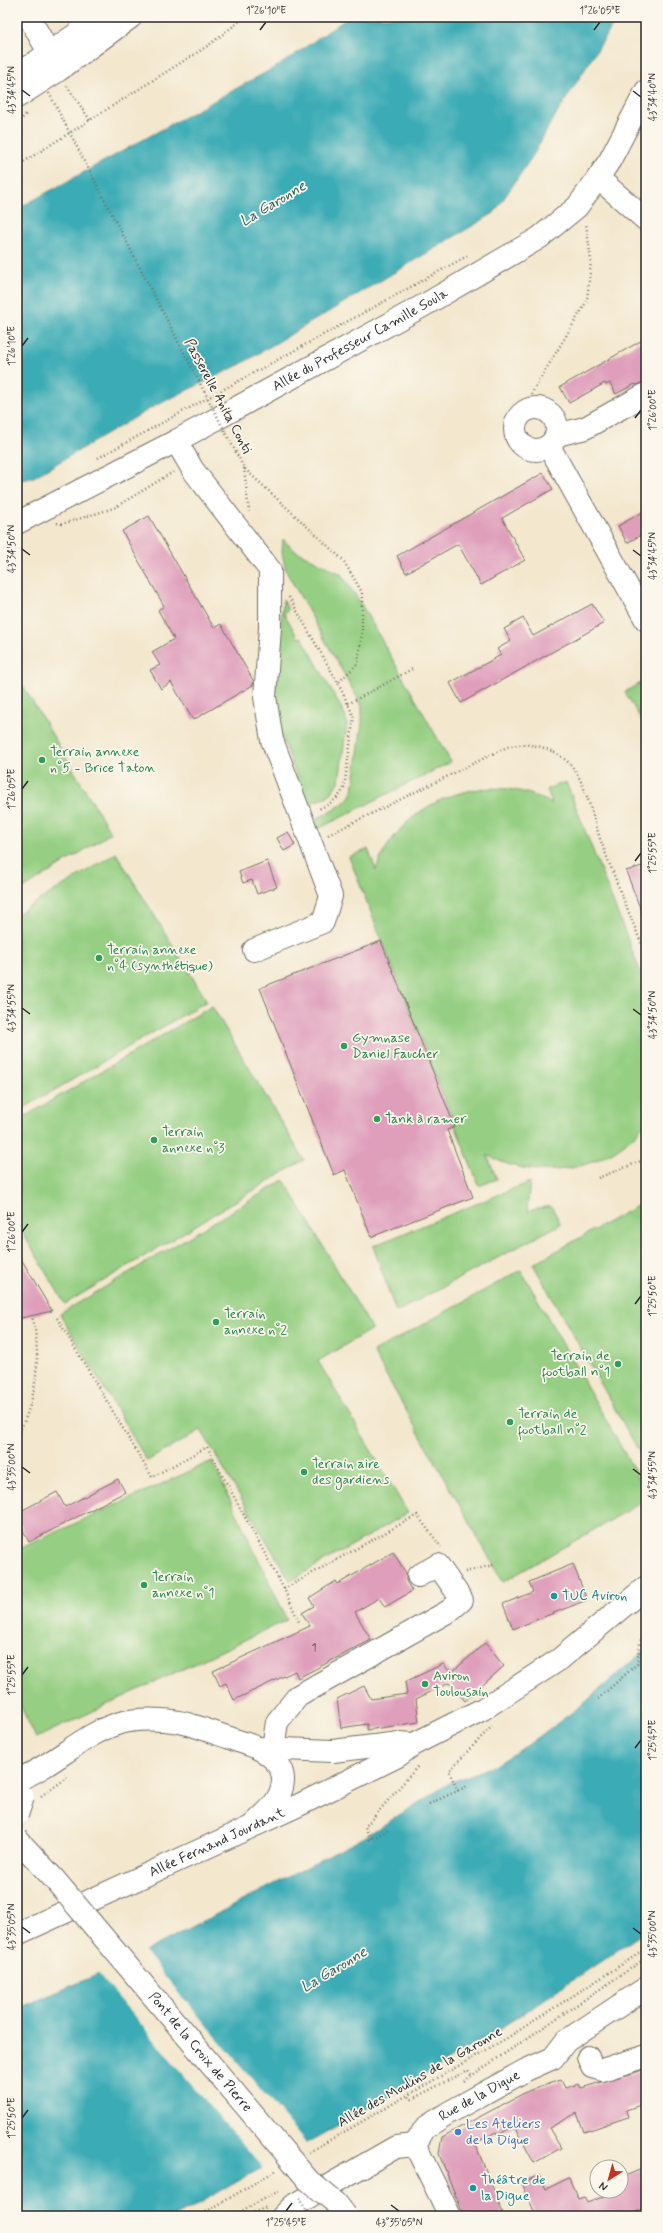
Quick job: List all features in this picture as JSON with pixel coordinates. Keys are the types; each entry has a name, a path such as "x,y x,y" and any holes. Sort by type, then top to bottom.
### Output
{"street":[{"path":"29,17 58,69"},
{"path":"20,107 58,69 101,17"},
{"path":"17,75 58,69 131,17"},
{"name":"Allée du Professeur Camille Soula","path":"24,519 176,441 428,303 540,238 577,206 598,178 610,160 646,91"},
{"path":"598,178 646,220"},
{"path":"646,394 585,428 553,440 544,449 531,449 518,440 515,433 516,423 519,416 527,410 538,408 552,414 556,420 553,440 646,620"},
{"path":"176,441 189,463 270,570 270,628 265,697 272,740 331,896 323,922 254,950"},
{"path":"266,1748 277,1722 298,1696 449,1611 462,1600 438,1565 418,1576"},
{"name":"Allée Fernand Jourdant","path":"17,1934 299,1805 398,1756 414,1744 489,1706 560,1659 646,1587"},
{"path":"17,1815 23,1797 26,1777 99,1731 120,1723 141,1719 164,1720 190,1724 266,1748 281,1770 284,1780 280,1796 272,1808 254,1825"},
{"name":"Allée Fernand Jourdant","path":"266,1748 334,1751 398,1743 414,1744"},
{"path":"17,1830 81,1904"},
{"name":"Pont de la Croix de Pierre","path":"17,1839 91,1923 309,2181 336,2203 346,2216"},
{"name":"Rue de la Digue","path":"415,2145 424,2128 526,2070 553,2058 566,2041 646,1988"},
{"name":"Rue de la Digue","path":"553,2058 573,2060 591,2056 592,2067 602,2070 646,2056"},
{"path":"283,2216 293,2206 396,2147 415,2145 450,2216"},
{"name":"Pont de la Croix de Pierre","path":"309,2181 328,2216"}],"path":[{"path":"17,166 209,45 245,17"},
{"path":"58,69 90,120"},
{"name":"Passerelle Anita Conti","path":"49,93 244,468 343,560 362,592 362,634 358,663 338,683"},
{"path":"17,124 20,107"},
{"path":"527,410 533,390 587,301 591,261 588,226 577,206"},
{"path":"95,460 476,251"},
{"path":"24,519 62,524 114,508 189,463"},
{"path":"244,468 250,518"},
{"path":"289,596 338,683 354,717 344,788 339,797 333,802 302,817"},
{"path":"348,704 414,668"},
{"path":"311,843 507,747 518,744 535,744 550,751 569,764 582,785 602,846 646,955"},
{"path":"598,1178 646,1159"},
{"path":"17,1436 25,1422 36,1376 37,1336 32,1316"},
{"path":"57,1318 152,1477 207,1448 284,1589 300,1624"},
{"path":"284,1589 417,1515 444,1550"},
{"path":"461,1573 493,1565"},
{"path":"598,1699 637,1664 643,1626 646,1619"},
{"path":"458,1791 449,1772 497,1721 489,1706"},
{"path":"388,1830 370,1839 365,1827 418,1766 421,1759 414,1744"},
{"path":"49,1791 68,1778"},
{"path":"429,1804 468,1786"},
{"name":"Allée des Moulins de la Garonne","path":"306,2154 408,2097 507,2038 646,1949"},
{"path":"459,2085 646,1958"},
{"path":"408,2097 412,2099 468,2070 472,2076"},
{"path":"199,2216 281,2168"},
{"path":"232,2216 288,2187"}],"green space":[{"path":"283,539 294,550 341,574 360,602 451,762 318,829 316,819 332,811 346,801 353,791 362,723 362,706 286,571 282,553"},
{"path":"283,599 288,610 284,613 298,638 302,637 345,715 347,724 339,782 328,796 307,805 273,712"},
{"path":"646,680 646,728 625,692"},
{"name":"Terrain annexe n°5 - Brice Taton","path":"22,684 111,833 17,893 17,687"},
{"path":"566,782 646,986 646,1122 631,1139 613,1152 593,1162 572,1168 550,1170 529,1169 507,1164 487,1155 497,1179 479,1186 349,857 368,849 376,870 388,846 405,825 425,808 449,796 475,790 501,788 527,793 552,804 547,789"},
{"name":"Terrain annexe n°4 (synthétique)","path":"116,853 207,1001 17,1112 17,914"},
{"name":"Terrain annexe n°3","path":"212,1006 304,1160 65,1304 17,1223 17,1121"},
{"name":"Terrain annexe n°2","path":"284,1180 372,1329 318,1361 408,1513 290,1581 201,1430 147,1461 60,1314"},
{"path":"530,1182 527,1211 551,1206 561,1224 396,1312 373,1246"},
{"name":"Terrain de football n°1","path":"646,1201 646,1464 533,1264"},
{"name":"Terrain de football n°2","path":"521,1270 646,1491 646,1500 503,1582 373,1352"},
{"name":"Terrain annexe n°1","path":"212,1461 287,1620 36,1738 17,1699 17,1550"}],"water":[{"name":"La Garonne","path":"349,17 618,17 549,126 534,154 494,213 241,364 153,407 32,478 17,481 17,209 281,64"},
{"name":"La Garonne","path":"646,1649 646,1931 524,2013 401,2090 176,2216 17,2216 17,2009 113,1968 363,1838 451,1782 496,1765 529,1744 582,1705"}],"pier":[{"path":"142,1949 307,2145 264,2170 97,1972"}],"building":[{"path":"646,338 646,381 636,385 635,384 616,394 610,383 606,385 605,383 569,403 560,387"},
{"path":"543,473 553,489 502,518 525,560 481,585 458,544 406,573 397,556"},
{"path":"646,510 646,532 627,543 618,526"},
{"path":"149,516 214,628 221,624 254,682 253,685 193,720 171,682 161,689 150,670 160,665 152,652 174,639 158,610 164,606 122,531"},
{"path":"592,604 604,623 461,703 450,683 501,655 497,649 511,641 504,629 523,618 533,636"},
{"path":"288,832 295,845 284,851 277,838"},
{"path":"267,861 277,887 257,894 252,880 243,883 239,872"},
{"path":"642,866 646,877 645,921 626,871"},
{"name":"Gymnase Daniel Faucher","path":"381,941 455,1127 447,1130 473,1197 371,1237 345,1170 334,1175 260,988"},
{"path":"17,1252 52,1311 17,1319"},
{"path":"118,1479 125,1492 29,1542 17,1518 17,1513 57,1492 65,1507"},
{"path":"393,1552 406,1573 406,1581 412,1591 385,1607 379,1598 355,1612 371,1640 298,1678 295,1671 234,1700 226,1683 220,1686 213,1671 310,1626 302,1613 314,1606 309,1598 336,1581 338,1584"},
{"name":"TUC Aviron","path":"573,1564 587,1600 513,1629 503,1604 533,1592 529,1582"},
{"name":"Aviron Toulousain","path":"485,1643 504,1666 465,1701 449,1683 416,1699 419,1722 367,1730 367,1724 341,1728 337,1699 364,1686 371,1699 407,1694 405,1682 443,1664 451,1673"},
{"path":"646,2069 646,2103 626,2110 628,2117 584,2132 577,2113 549,2128 561,2148 534,2163 514,2126 498,2135 496,2132 475,2143 504,2216 464,2216 439,2154 442,2137 528,2091 561,2080 565,2088 579,2084 581,2088"},
{"path":"646,2167 646,2208 627,2216 536,2216 522,2183 539,2175 546,2189 569,2178 578,2199 584,2197 587,2203 597,2199 629,2199 629,2174"}],"place":[{"name":"Terrain annexe n°5 - Brice Taton","path":"42,760"},
{"name":"Terrain annexe n°4 (synthétique)","path":"99,958"},
{"name":"Gymnase Daniel Faucher","path":"344,1046"},
{"name":"Tank à ramer","path":"377,1119"},
{"name":"Terrain annexe n°3","path":"154,1140"},
{"name":"Terrain annexe n°2","path":"216,1322"},
{"name":"Terrain de football n°1","path":"618,1364"},
{"name":"Terrain de football n°2","path":"510,1422"},
{"name":"Terrain aire des gardiens","path":"304,1472"},
{"name":"Terrain annexe n°1","path":"144,1585"},
{"name":"TUC Aviron","path":"554,1596"},
{"name":"Aviron Toulousain","path":"425,1684"},
{"name":"Les Ateliers de la Digue","path":"458,2132"},
{"name":"Théâtre de la Digue","path":"473,2188"}]}
